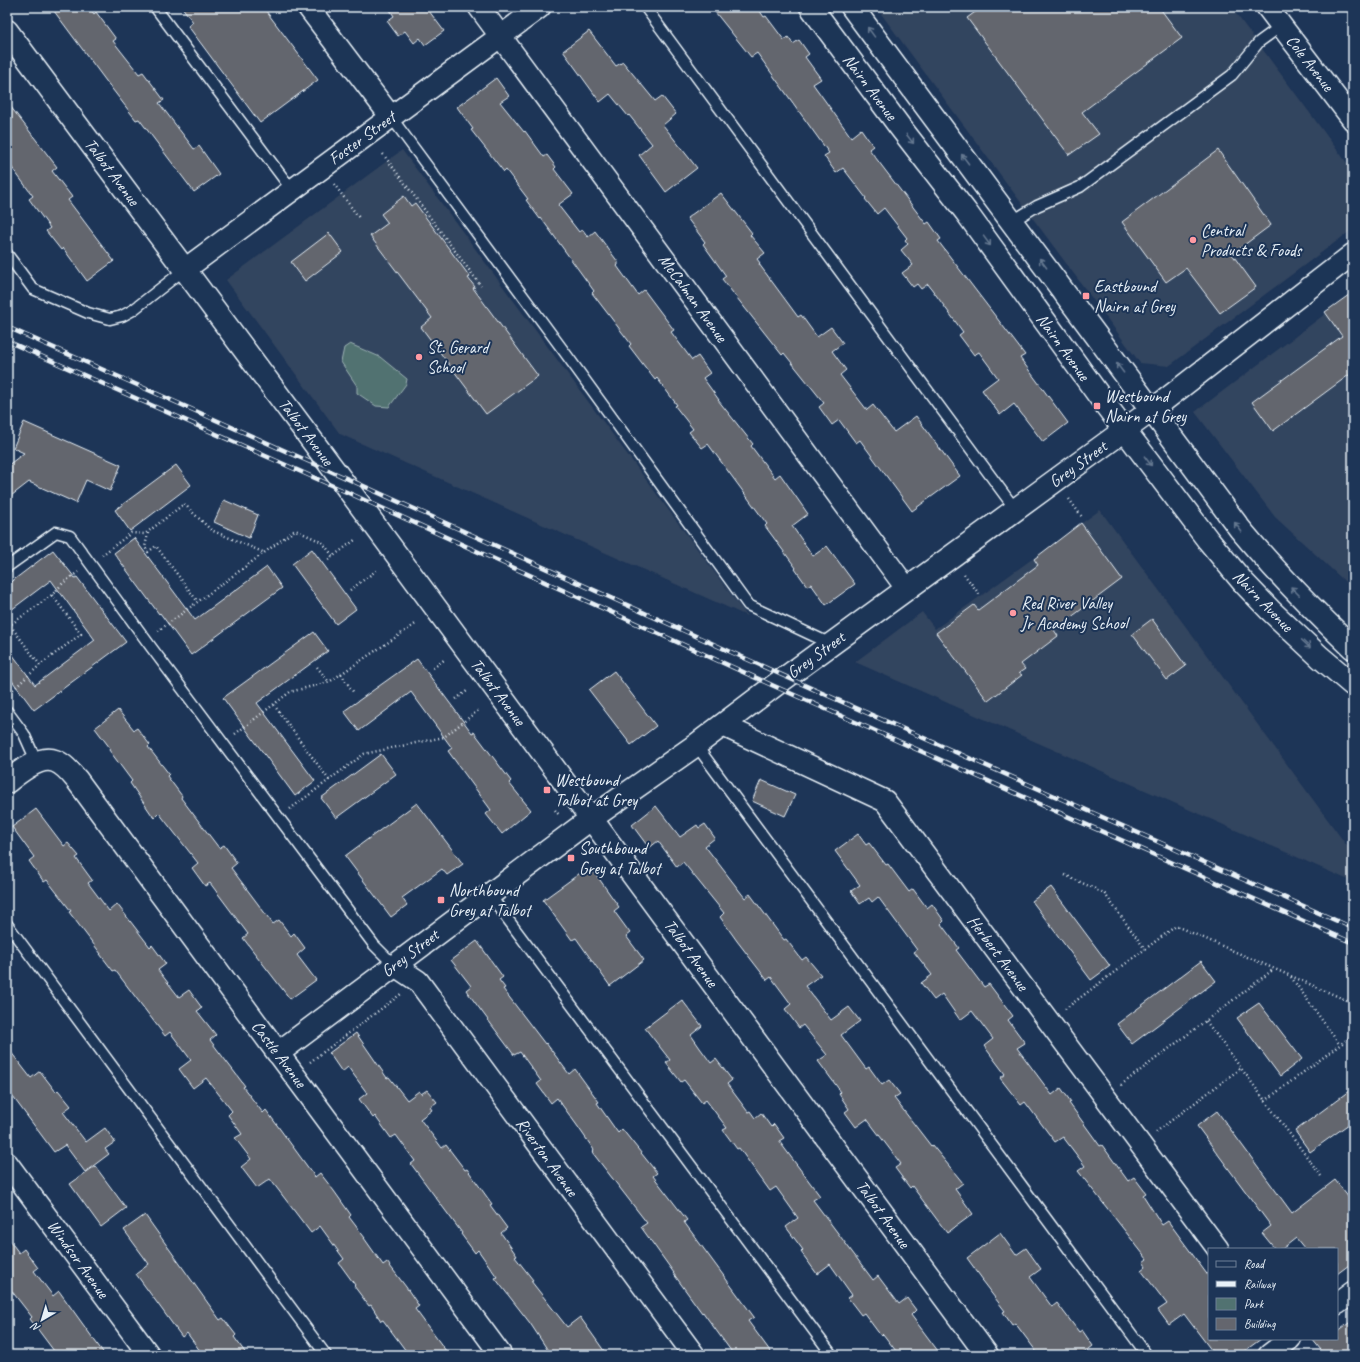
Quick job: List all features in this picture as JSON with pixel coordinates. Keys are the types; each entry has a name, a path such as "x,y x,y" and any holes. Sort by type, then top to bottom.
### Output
{"street":[{"path":"308,7 391,117"},
{"name":"McCalman Avenue","path":"479,7 907,588"},
{"name":"Foster Street","path":"184,270 540,7"},
{"name":"Nairn Avenue","path":"811,7 860,74 966,212 1175,498 1243,582 1314,652 1353,685"},
{"name":"Nairn Avenue","path":"852,7 1240,529 1293,590 1353,648"},
{"name":"Cole Avenue","path":"1267,7 1353,120"},
{"name":"Talbot Avenue","path":"7,31 184,270 323,454 987,1355"},
{"path":"860,74 890,58"},
{"path":"966,212 1011,222"},
{"name":"Grey Street","path":"278,1053 592,818 696,745 907,588 1152,410 1353,254"},
{"name":"Herbert Avenue","path":"722,725 885,801 1217,1248"},
{"path":"7,782 25,768 44,761"},
{"name":"Castle Avenue","path":"44,761 56,761 77,780 501,1355"},
{"name":"Riverton Avenue","path":"394,965 418,981 694,1355"},
{"name":"Windsor Avenue","path":"7,1163 149,1355"},
{"path":"1338,1303 1353,1292"},
{"path":"1269,1355 1290,1344"}],"lane":[{"path":"155,7 292,190"},
{"path":"645,7 1016,508"},
{"path":"1011,222 1037,206 1080,187 1232,75 1259,42 1281,26"},
{"path":"391,117 559,343 748,606 831,644"},
{"path":"7,254 33,289 88,313 110,319 122,316 133,310 184,270"},
{"path":"7,567 56,532 70,536 374,945 394,965"},
{"path":"7,711 44,761"},
{"path":"696,745 1147,1355"},
{"path":"489,894 832,1355"},
{"path":"7,924 326,1355"}],"path":[{"path":"383,154 480,286"},
{"path":"321,169 360,219"},
{"path":"1069,499 1082,517"},
{"path":"40,665 10,625 52,595 63,583 131,533 145,534 184,504 211,530 264,553"},
{"path":"146,640 295,530 322,542 333,556"},
{"path":"148,532 145,547 148,552 156,546 198,602"},
{"path":"328,560 355,540"},
{"path":"350,590 377,570"},
{"path":"7,695 40,665 81,634 52,595"},
{"path":"224,743 290,692 329,682 416,623"},
{"path":"433,668 444,660"},
{"path":"317,667 329,682"},
{"path":"341,674 354,693"},
{"path":"456,699 467,691"},
{"path":"274,705 329,780"},
{"path":"279,818 364,754 444,737 480,709"},
{"path":"1065,875 1104,893 1146,949"},
{"path":"1063,1010 1176,926 1353,1003"},
{"path":"1119,1086 1274,968"},
{"path":"1290,976 1340,1045"},
{"path":"294,1074 418,981"},
{"path":"1206,1020 1264,1101 1321,1176"},
{"path":"1264,1101 1353,1035"},
{"path":"1154,1133 1241,1068"}],"shaded area":[{"path":"876,7 1231,7 1353,171 1353,229 1169,366 1140,363"},
{"name":"St. Gerard School","path":"402,150 747,616 340,434 226,280"},
{"path":"1353,293 1353,589 1275,517 1195,412"},
{"path":"1100,510 1353,854 1353,882 855,662 922,612 935,629"}],"green space":[{"path":"350,344 380,357 407,379 406,384 389,407 376,406 357,393 357,386 341,362 344,348"}],"building":[{"path":"51,7 89,7 94,14 96,12 116,39 113,41 139,74 143,72 164,100 159,103 194,149 199,146 219,174 194,192 139,119 136,120"},
{"path":"182,7 263,7 318,80 260,123 188,26 193,22"},
{"path":"388,7 426,7 444,31 425,45 420,38 414,43 405,31 398,36 387,21 394,16"},
{"path":"711,7 757,7 764,17 766,16 784,40 788,37 793,44 799,40 809,54 805,57 821,79 813,84 851,137 861,129 873,146 869,149 926,224 929,222 941,239 938,241 1025,355 1020,358 1068,423 1043,442 1014,404 1000,415 982,390 998,378 979,352 974,355 959,335 963,332 928,284 921,289 917,284 913,287 902,273 913,265 901,250 908,244 905,240 907,238 884,208 877,214 843,168 836,173 824,156 829,153 757,53 751,57"},
{"path":"982,7 1159,7 1182,38 1082,112 1099,134 1069,155 967,18"},
{"path":"589,31 616,66 623,62 655,101 662,96 676,114 663,125 697,168 666,192 639,155 652,144 610,94 600,102 563,51"},
{"path":"496,78 509,96 500,102 524,132 525,131 544,157 547,155 556,167 554,169 573,194 558,205 579,232 583,230 588,237 595,231 618,262 617,266 638,295 644,290 674,330 671,332 692,360 698,356 710,373 703,378 718,400 753,444 751,446 775,478 780,474 808,514 792,526 813,556 827,546 855,584 826,605 811,584 807,586 795,569 796,568 765,526 767,524 708,444 702,448 689,432 693,429 675,406 677,405 657,378 655,380 629,346 631,344 592,293 594,291 541,218 540,219 526,200 528,199 506,170 504,172 471,130 473,129 457,107"},
{"path":"7,102 57,167 52,171 72,197 68,200 114,261 87,281 63,248 61,250 46,231 50,228 29,199 33,196 7,161"},
{"name":"Central Products & Foods","path":"1218,150 1271,225 1232,254 1256,287 1220,313 1186,268 1166,282 1122,222"},
{"path":"721,193 752,233 750,235 765,253 757,259 760,263 759,264 798,317 801,315 817,337 831,327 843,343 832,351 846,370 840,375 867,410 873,405 894,432 916,416 960,476 912,511 860,440 856,443 839,420 832,425 819,407 824,403 784,353 782,355 722,279 726,276 703,244 705,242 687,218"},
{"name":"St. Gerard School","path":"404,196 411,206 415,203 470,277 468,278 475,287 473,288 538,376 486,414 421,327 432,318 370,236 388,223 381,214"},
{"path":"329,233 343,252 305,281 291,262"},
{"path":"1353,292 1353,372 1273,431 1252,402 1342,336 1325,312"},
{"path":"24,422 121,465 110,491 86,480 76,503 29,482 7,499 7,466 24,453 13,448"},
{"path":"176,465 191,485 130,531 115,510"},
{"path":"224,500 258,515 249,538 214,522"},
{"name":"Red River Valley Jr Academy School","path":"1081,523 1122,579 1054,630 1058,636 1021,664 1025,669 1019,673 1022,675 988,701 936,633 974,605 978,610 1038,565 1034,559"},
{"path":"134,538 195,620 267,567 282,588 191,655 114,553"},
{"path":"312,549 356,609 336,624 292,564"},
{"path":"53,550 75,578 77,577 126,642 34,710 7,674 7,647 35,685 95,640 51,580 7,613 7,585"},
{"path":"1152,619 1186,666 1167,680 1132,634"},
{"path":"314,632 328,651 257,703 315,781 295,796 223,698"},
{"path":"417,659 472,733 474,732 511,781 509,783 531,810 502,834 486,814 491,810 448,751 452,748 411,692 359,731 344,711"},
{"path":"614,671 656,726 631,745 589,690"},
{"path":"118,710 134,730 137,728 150,745 148,747 169,774 167,776 182,796 181,798 219,848 224,845 237,863 231,868 273,924 279,920 291,936 294,933 305,948 297,955 316,980 290,999 243,938 248,934 210,883 205,886 192,868 198,863 159,813 154,818 130,783 132,781 95,728"},
{"path":"381,754 396,774 336,818 321,798"},
{"path":"761,780 795,795 785,816 752,801"},
{"path":"417,803 463,864 447,875 442,869 402,898 407,905 391,917 345,856"},
{"path":"656,806 680,837 697,825 699,828 705,824 715,838 705,846 745,898 750,894 784,940 786,939 802,960 806,957 821,975 805,986 831,1020 849,1007 860,1021 841,1035 866,1069 869,1067 882,1085 889,1080 900,1094 894,1098 931,1146 932,1145 963,1183 955,1189 973,1214 947,1233 912,1186 910,1188 895,1168 901,1164 867,1119 856,1127 845,1112 849,1109 839,1094 841,1092 818,1061 827,1055 803,1025 799,1028 785,1009 791,1004 771,977 767,980 737,941 720,917 724,913 683,862 677,867 658,841 649,848 632,825"},
{"path":"36,809 64,846 68,843 79,856 76,858 92,880 88,883 109,911 117,904 150,947 152,945 166,964 158,970 179,997 189,990 202,1008 197,1011 216,1035 210,1040 245,1086 243,1087 263,1113 266,1110 315,1177 320,1173 334,1191 351,1215 349,1217 383,1265 387,1262 406,1287 419,1306 415,1309 449,1355 409,1355 383,1320 381,1321 371,1305 369,1306 354,1286 355,1285 339,1263 344,1259 320,1226 311,1233 270,1179 257,1188 241,1167 251,1159 235,1138 242,1134 228,1115 232,1111 206,1078 193,1088 179,1069 191,1060 170,1032 165,1036 115,970 113,971 100,954 69,912 71,911 47,880 44,882 29,861 34,857 12,827"},
{"path":"858,834 866,845 869,843 886,865 888,864 909,892 913,889 927,908 932,904 944,921 941,924 959,948 956,950 984,987 989,984 1013,1016 1008,1020 1025,1043 1017,1048 1052,1095 1061,1088 1071,1102 1069,1103 1100,1146 1102,1145 1128,1181 1134,1177 1146,1193 1143,1195 1162,1225 1168,1221 1208,1276 1208,1340 1260,1340 1239,1355 1215,1355 1184,1314 1169,1325 1158,1310 1167,1304 1141,1270 1146,1266 1143,1262 1147,1259 1078,1171 1085,1166 1063,1137 1055,1142 1025,1102 1021,1105 1000,1078 1005,1074 984,1046 993,1039 972,1011 960,1020 942,994 934,1000 921,983 932,975 914,952 917,950 878,897 872,902 869,898 860,904 851,891 860,885 835,851"},
{"path":"583,871 595,873 619,907 614,911 630,933 626,936 644,960 610,986 576,938 572,940 543,900"},
{"path":"1051,887 1110,966 1091,980 1032,901"},
{"path":"477,941 503,977 499,980 505,988 503,989 545,1044 546,1043 569,1074 575,1069 599,1102 597,1103 618,1133 622,1129 657,1173 653,1176 687,1220 684,1222 754,1317 748,1321 773,1355 734,1355 703,1312 702,1313 641,1227 647,1223 592,1152 594,1150 557,1098 551,1103 537,1084 541,1081 520,1052 514,1055 468,993 466,990 471,986 451,960"},
{"path":"1201,961 1216,981 1132,1044 1117,1024"},
{"path":"682,1000 702,1026 691,1035 700,1048 711,1063 716,1059 732,1080 727,1084 748,1112 750,1111 755,1118 761,1113 771,1127 774,1124 784,1138 779,1141 820,1196 813,1200 873,1280 878,1276 899,1304 907,1298 916,1310 911,1315 941,1355 899,1355 883,1334 881,1336 864,1313 861,1315 848,1298 852,1295 830,1264 817,1274 801,1252 803,1250 786,1227 798,1218 776,1187 770,1191 739,1148 737,1149 723,1130 727,1128 706,1100 702,1103 684,1080 681,1082 666,1063 670,1060 645,1028"},
{"path":"1259,1003 1302,1059 1280,1076 1237,1018"},
{"path":"356,1033 387,1078 389,1077 407,1100 419,1091 421,1094 427,1090 437,1102 430,1107 432,1110 420,1119 442,1148 446,1145 465,1170 467,1169 492,1204 490,1205 507,1228 501,1233 517,1256 515,1257 533,1280 531,1281 567,1327 580,1317 607,1355 551,1355 530,1323 495,1278 497,1277 478,1250 475,1253 411,1164 415,1161 396,1135 391,1138 375,1116 373,1118 359,1099 367,1093 348,1067 342,1072 329,1053"},
{"path":"7,1047 31,1078 40,1071 56,1092 58,1090 71,1106 63,1112 86,1142 105,1128 115,1142 105,1149 109,1154 85,1172 65,1145 54,1152 7,1089"},
{"path":"1353,1088 1353,1121 1310,1152 1295,1131"},
{"path":"1217,1111 1292,1213 1335,1180 1353,1203 1353,1262 1338,1273 1338,1248 1304,1248 1296,1238 1283,1248 1274,1248 1262,1233 1271,1226 1197,1126"},
{"path":"95,1166 126,1208 101,1227 70,1184"},
{"path":"145,1215 220,1320 223,1318 236,1335 234,1337 247,1355 203,1355 187,1333 182,1337 136,1274 149,1264 124,1230"},
{"path":"1000,1233 1016,1255 1026,1248 1041,1269 1030,1277 1052,1307 1057,1303 1079,1332 1082,1330 1093,1346 1081,1355 1039,1355 1015,1323 1012,1325 1003,1312 1005,1311 982,1281 983,1280 967,1258"},
{"path":"7,1237 19,1253 24,1249 38,1268 34,1271 53,1296 59,1291 105,1355 57,1355 30,1319 32,1317 7,1285"},
{"path":"1353,1320 1353,1355 1325,1355 1313,1340 1338,1340 1338,1331"}],"railway":[{"path":"7,327 813,689 1353,928"},
{"path":"7,341 351,494 774,686 1353,943"}],"place":[{"name":"Central Products & Foods","path":"1193,240"},
{"name":"Eastbound Nairn at Grey","path":"1086,296"},
{"name":"St. Gerard School","path":"419,357"},
{"name":"Westbound Nairn at Grey","path":"1097,406"},
{"name":"Red River Valley Jr Academy School","path":"1013,613"},
{"name":"Westbound Talbot at Grey","path":"547,790"},
{"name":"Southbound Grey at Talbot","path":"571,858"},
{"name":"Northbound Grey at Talbot","path":"441,900"}]}
